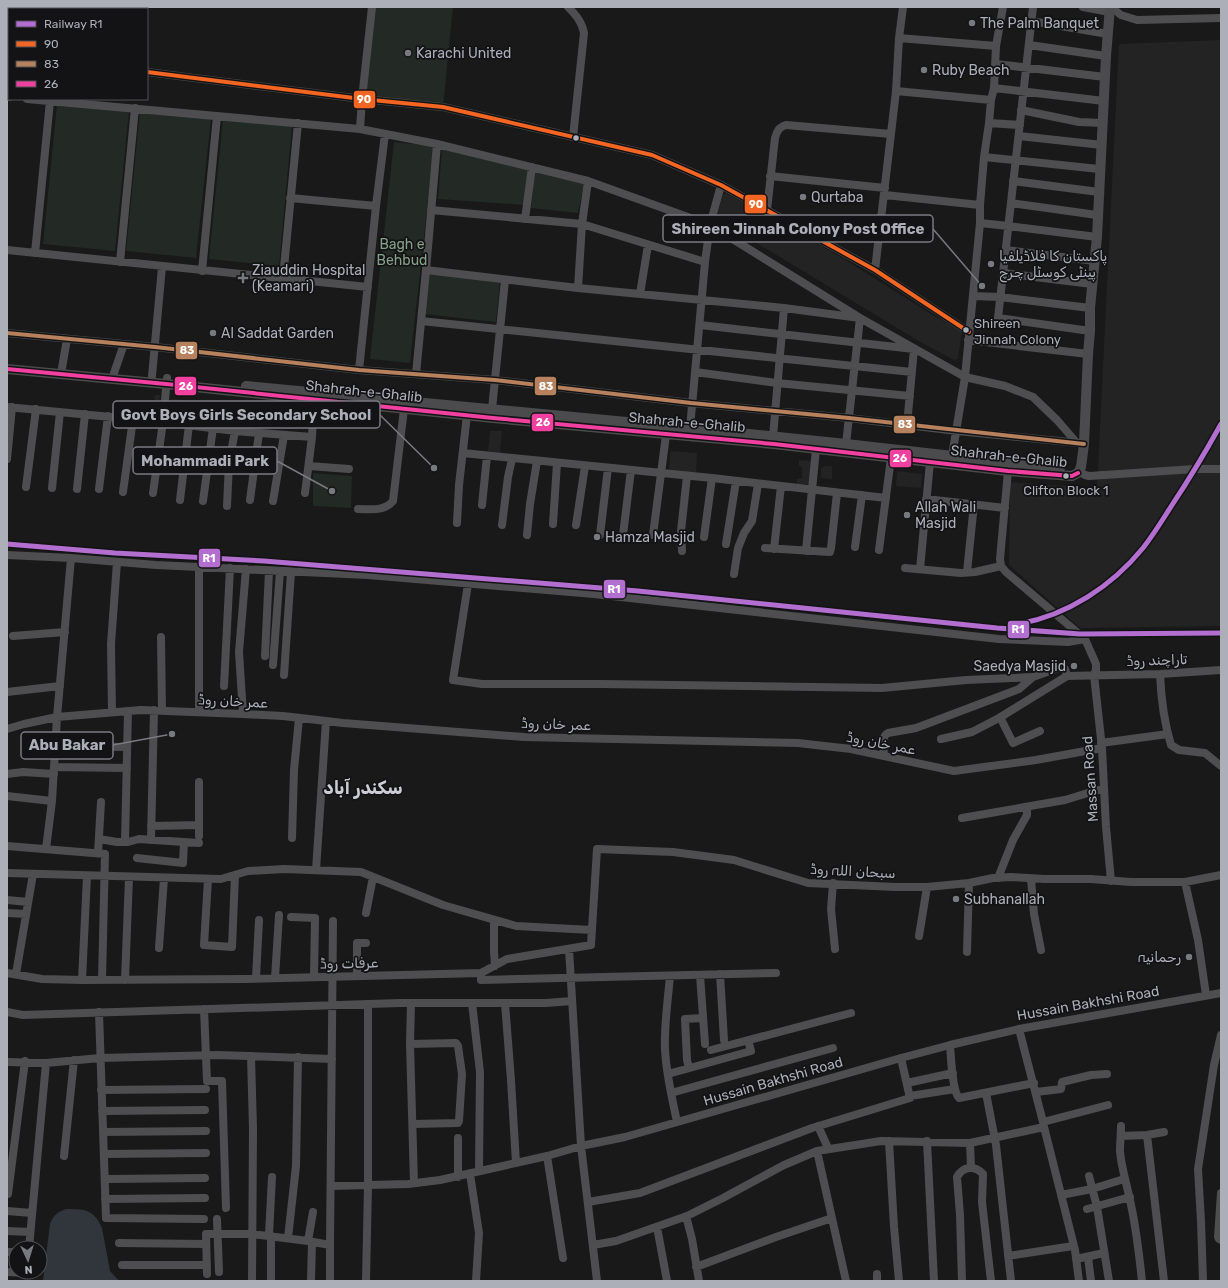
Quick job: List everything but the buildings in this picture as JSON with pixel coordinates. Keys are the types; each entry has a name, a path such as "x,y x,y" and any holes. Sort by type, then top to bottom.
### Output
{"main road":[{"path":"1079,472 1082,467 1080,443 1097,237 1099,169 1102,144 1106,56 1110,9"},
{"name":"Shahrah-e-Ghalib","path":"7,363 152,376 166,381"},
{"name":"Shahrah-e-Ghalib","path":"7,369 166,381 314,396 492,409 690,428 846,444 1073,470 1079,472"},
{"name":"Shahrah-e-Ghalib","path":"314,396 404,409 816,449 1008,471 1072,476 1079,472"}],"street":[{"path":"360,129 372,7"},
{"path":"568,7 576,15 582,25 584,33 573,137"},
{"path":"875,270 896,91 899,38 903,7"},
{"path":"952,456 965,378 980,223 984,157 991,100 994,88 996,46 1003,7"},
{"path":"1033,7 998,318 1090,331"},
{"path":"1083,7 1110,9 1121,15 1137,20 1221,18"},
{"path":"1031,21 1108,34"},
{"path":"899,38 996,46"},
{"path":"1029,45 1106,56"},
{"path":"996,64 1105,77"},
{"path":"148,72 362,99 443,107 652,154 721,185 875,270 969,336 1088,354"},
{"path":"994,88 1104,101"},
{"path":"896,91 991,100"},
{"path":"38,100 360,129 437,144 588,180 710,225 860,318 965,378 1005,386 1033,398 1080,443"},
{"path":"35,253 50,101"},
{"path":"120,262 135,108"},
{"path":"1021,110 1079,122 1103,123"},
{"path":"202,270 217,116"},
{"path":"283,278 298,123"},
{"path":"989,123 1020,125"},
{"path":"767,210 775,138 780,127 786,125 891,134"},
{"path":"359,370 385,134"},
{"path":"1018,136 1102,144"},
{"path":"416,374 437,144"},
{"path":"984,157 1099,169"},
{"path":"525,219 532,167"},
{"path":"770,176 980,205"},
{"path":"578,288 582,224 588,180"},
{"path":"1014,181 1099,192"},
{"path":"690,428 703,300 705,262 710,225 721,185"},
{"path":"290,198 376,206"},
{"path":"1011,204 1097,215"},
{"path":"431,210 582,224 705,262"},
{"path":"980,223 1097,237"},
{"path":"640,294 648,245"},
{"path":"7,250 368,287"},
{"path":"1006,250 1095,261"},
{"path":"152,376 162,266"},
{"path":"426,270 578,288 784,308 860,318"},
{"path":"1003,273 1092,284"},
{"path":"492,409 506,280"},
{"path":"973,296 1000,297 1090,308"},
{"path":"773,436 784,308"},
{"path":"846,444 860,318"},
{"path":"421,321 912,372"},
{"path":"700,325 914,349"},
{"path":"7,334 155,347 359,370 495,380 957,431 1080,443"},
{"path":"62,368 67,339"},
{"path":"114,373 124,344"},
{"path":"907,425 914,349"},
{"path":"695,372 778,383 910,396"},
{"path":"153,493 163,422 166,381"},
{"path":"305,493 312,437 314,396"},
{"path":"7,459 10,407 108,416 235,431 312,437"},
{"path":"26,487 36,409"},
{"path":"358,509 380,509 390,506 393,502 404,409"},
{"path":"52,488 60,412"},
{"path":"77,489 84,414"},
{"path":"457,523 459,485 467,415"},
{"path":"99,489 108,416"},
{"path":"124,492 133,419"},
{"path":"180,500 189,425"},
{"path":"203,501 213,428"},
{"path":"226,506 229,463 235,431"},
{"path":"250,500 260,433"},
{"path":"653,535 666,434"},
{"path":"273,501 284,435"},
{"path":"806,551 816,449"},
{"path":"463,453 712,478 886,498"},
{"path":"482,505 487,456"},
{"path":"502,525 512,458"},
{"path":"879,550 891,458"},
{"path":"527,535 537,461"},
{"path":"920,569 930,462"},
{"path":"553,524 558,463"},
{"path":"308,466 349,469"},
{"path":"576,525 585,466"},
{"path":"600,535 608,468"},
{"path":"1079,472 1089,476 1195,469 1221,469"},
{"path":"622,535 631,470"},
{"path":"1008,471 1000,559 1001,566 1006,572 1085,638"},
{"path":"682,551 682,531 688,476"},
{"path":"704,537 712,478"},
{"path":"726,544 736,481"},
{"path":"734,574 738,548 744,533 752,521 758,484"},
{"path":"774,549 781,486"},
{"path":"765,548 831,551 837,493"},
{"path":"855,547 862,495"},
{"path":"926,499 1005,508"},
{"path":"966,572 974,504"},
{"path":"7,554 199,567 368,576 594,594 999,639 1068,642 1085,638"},
{"path":"46,849 52,801 57,716 71,558"},
{"path":"112,712 111,644 117,562"},
{"path":"905,568 966,572 1001,566"},
{"path":"199,567 199,712"},
{"path":"224,686 230,568"},
{"path":"243,714 239,652 246,569"},
{"path":"265,656 269,570"},
{"path":"273,665 280,571"},
{"path":"284,675 291,572"},
{"path":"468,584 453,680 482,684 608,684 882,688 966,680 1033,677 1061,667 1065,669 1067,676 1000,717 972,732 941,739"},
{"path":"13,636 65,632"},
{"path":"151,840 161,637"},
{"name":"Massan Road","path":"1085,638 1096,664 1094,675 1101,745 1111,881"},
{"name":"تاراچند روڈ","path":"1067,676 1160,674 1221,670"},
{"path":"1160,674 1161,701 1171,745 1175,748 1205,753 1221,766"},
{"path":"884,756 883,738 888,733 916,728 1012,692 1019,689 1033,677"},
{"path":"7,692 60,686"},
{"name":"عمر خان روڈ","path":"7,730 57,716 158,710 299,718 527,737 798,743 851,749 954,771 1036,760 1101,745 1168,734"},
{"path":"125,842 128,711"},
{"path":"1000,717 1013,743 1040,731"},
{"path":"292,838 294,770 299,718"},
{"path":"316,870 326,721"},
{"path":"55,746 127,747"},
{"path":"7,774 54,770 127,768"},
{"path":"99,839 125,842 139,839 184,842 199,839 199,782"},
{"path":"962,818 1065,800 1104,788"},
{"path":"7,796 52,801"},
{"path":"98,853 101,802"},
{"path":"998,878 1013,840 1027,815 1027,806"},
{"path":"151,826 199,825"},
{"path":"137,858 183,863 184,842"},
{"path":"7,846 105,854 102,980"},
{"name":"سبحان اللہ روڈ","path":"597,849 673,852 734,860 808,883 913,887 969,883 993,878 1011,877 1031,879 1090,879 1132,882 1185,882 1221,875"},
{"name":"عرفات روڈ","path":"7,973 48,980 125,980 481,973 507,959 591,945 597,849"},
{"path":"7,873 221,879 248,871 277,869 361,872 441,904 516,926 592,930"},
{"path":"16,974 33,874"},
{"path":"208,879 204,945 232,947 235,875"},
{"path":"82,980 87,876"},
{"path":"125,980 129,877"},
{"path":"366,913 373,877"},
{"path":"159,948 164,878"},
{"path":"1031,879 1034,914 1041,950"},
{"path":"1185,882 1198,940 1206,996"},
{"path":"967,952 969,883"},
{"path":"833,884 831,909 835,948"},
{"path":"919,936 927,886"},
{"path":"7,900 28,902"},
{"path":"7,912 26,914"},
{"path":"275,978 279,915"},
{"path":"291,917 315,918 314,977"},
{"path":"256,978 259,920"},
{"path":"494,920 494,952 496,966"},
{"path":"330,1281 333,921"},
{"path":"357,976 357,943 366,943"},
{"path":"569,949 581,1146 597,1281"},
{"path":"481,973 481,980 776,973"},
{"path":"720,974 724,1040"},
{"path":"700,975 703,1018 708,1047 748,1040 851,1013"},
{"path":"670,976 665,1049 671,1093 677,1122"},
{"name":"Hussain Bakhshi Road","path":"331,1186 414,1183 470,1174 547,1156 581,1146 625,1137 950,1045 1019,1029 1221,993"},
{"path":"7,1012 23,1015 368,1004 546,1003 572,1001"},
{"path":"411,1003 410,1044 414,1183"},
{"path":"472,1003 480,1072 479,1171"},
{"path":"505,1003 516,1163"},
{"path":"366,1281 368,1185 368,1004"},
{"path":"204,1009 207,1081 222,1081 226,1208"},
{"path":"99,1012 106,1218 204,1219"},
{"path":"689,1068 687,1060 685,1019 703,1018"},
{"path":"1019,1029 1074,1246 1079,1281"},
{"path":"668,1074 751,1051 748,1040"},
{"path":"1203,1281 1198,1169 1214,1065 1220,1040"},
{"path":"410,1044 456,1043 458,1046 462,1074 459,1121 455,1123 413,1124"},
{"path":"950,1045 955,1089 957,1097 961,1099 1034,1084"},
{"path":"671,1093 833,1048"},
{"path":"7,1062 25,1061 46,1063 100,1058 207,1055 332,1059"},
{"path":"252,1056 252,1281"},
{"path":"288,1238 296,1166 298,1058"},
{"path":"901,1058 910,1096"},
{"path":"64,1156 74,1060"},
{"path":"7,1194 25,1061"},
{"path":"29,1240 46,1063"},
{"path":"907,1083 953,1072"},
{"path":"1036,1092 1061,1089 1062,1082 1091,1075 1107,1074"},
{"path":"101,1090 206,1089"},
{"path":"588,1202 640,1192 818,1126 910,1098 910,1096 955,1089"},
{"path":"986,1093 995,1138 1011,1281"},
{"path":"593,1245 616,1241 686,1216 784,1165 828,1148 881,1141 970,1143 995,1138 1108,1105"},
{"path":"102,1111 205,1110"},
{"path":"818,1126 828,1148"},
{"path":"1121,1126 1120,1151 1124,1178 1130,1197 1142,1281"},
{"path":"103,1132 206,1132"},
{"path":"1121,1136 1164,1132"},
{"path":"1147,1134 1164,1281"},
{"path":"458,1138 458,1176"},
{"path":"889,1141 899,1281"},
{"path":"927,1142 934,1281"},
{"path":"970,1143 971,1167"},
{"path":"817,1151 846,1281"},
{"path":"104,1154 206,1153"},
{"path":"547,1156 563,1258"},
{"path":"962,1281 957,1177 963,1170 971,1167 978,1169 983,1174 982,1202 991,1281"},
{"path":"470,1174 479,1233 476,1281"},
{"path":"1089,1176 1110,1281"},
{"path":"270,1281 272,1177"},
{"path":"105,1179 205,1178"},
{"path":"1061,1195 1092,1189 1124,1178"},
{"path":"1221,1193 1218,1237 1221,1240"},
{"path":"1088,1209 1130,1197"},
{"path":"106,1198 204,1198"},
{"path":"7,1212 32,1213"},
{"path":"311,1281 310,1241 313,1212"},
{"path":"686,1216 692,1239 699,1281"},
{"path":"217,1218 219,1272"},
{"path":"696,1267 832,1218"},
{"path":"656,1227 667,1281"},
{"path":"7,1231 30,1232"},
{"path":"207,1274 206,1234 252,1234 330,1245"},
{"path":"119,1244 206,1244"},
{"path":"1008,1256 1074,1246"},
{"path":"1076,1259 1104,1253"},
{"path":"1088,1257 1091,1281"},
{"path":"122,1265 207,1265"}],"shaded area":[{"path":"1221,40 1221,626 1080,628 1009,565 1010,482 1097,488 1119,44"},
{"path":"726,193 844,259 934,316 962,330 958,359 954,360 922,343 717,219 722,195"},
{"path":"155,395 160,395 157,419 152,419"},
{"path":"171,399 185,400 182,421 170,420"},
{"path":"490,431 502,431 500,453 488,451"},
{"path":"670,451 697,453 696,475 669,473"},
{"path":"799,460 812,461 810,484 797,484 797,479 802,478 802,467 799,466"},
{"path":"832,466 832,479 821,478 821,468"},
{"path":"897,471 922,474 921,488 896,486"},
{"path":"66,1209 78,1209 88,1211 96,1217 102,1228 110,1271 119,1281 43,1281 48,1280 48,1240 50,1224 52,1219 60,1211"}],"green space":[{"name":"Karachi United","path":"372,7 453,7 443,107 362,99"},
{"path":"57,105 129,111 115,251 43,244"},
{"path":"140,111 211,118 196,258 126,251"},
{"path":"223,119 292,126 279,266 209,259"},
{"name":"Bagh e Behbud","path":"394,142 434,146 410,363 370,359"},
{"path":"442,148 529,167 525,205 438,199"},
{"path":"535,166 585,178 578,213 531,208"},
{"path":"429,273 500,281 496,322 424,314"},
{"path":"313,473 352,476 351,508 313,506"}],"rail line":[{"name":"R1","path":"1019,624 1055,614 1072,606 1103,586 1131,562 1143,548 1158,526 1204,454 1221,424"},
{"name":"R1","path":"7,544 115,553 264,561 638,591 997,628 1080,634 1221,633"}],"transit line":[{"name":"90","path":"148,72 362,99 443,107 652,155 721,185 875,270 969,332"},
{"name":"83","path":"7,333 155,347 359,370 495,380 691,403 849,418 1084,444"},
{"name":"26","path":"7,369 493,418 774,444 1008,471 1072,476 1078,473"}],"place":[{"name":"The Palm Banquet","path":"972,23"},
{"name":"Karachi United","path":"408,53"},
{"name":"Ruby Beach","path":"924,70"},
{"name":"Qurtaba","path":"803,197"},
{"name":"پاکستان کا فلاڈیلفیا پینٹی کوسٹل چرچ","path":"991,264"},
{"name":"Ziauddin Hospital (Keamari)","path":"243,278"},
{"name":"Shireen Jinnah Colony Post Office","path":"982,286"},
{"name":"Shireen Jinnah Colony","path":"966,330"},
{"name":"Al Saddat Garden","path":"213,333"},
{"name":"Govt Boys Girls Secondary School","path":"434,468"},
{"name":"Clifton Block 1","path":"1066,476"},
{"name":"Mohammadi Park","path":"332,491"},
{"name":"Allah Wali Masjid","path":"907,515"},
{"name":"Hamza Masjid","path":"597,537"},
{"name":"Saedya Masjid","path":"1074,666"},
{"name":"Abu Bakar","path":"172,734"},
{"name":"Subhanallah","path":"956,899"},
{"name":"رحمانیہ","path":"1189,957"}],"district":[{"name":"سکندر آباد","path":"363,788"}]}
